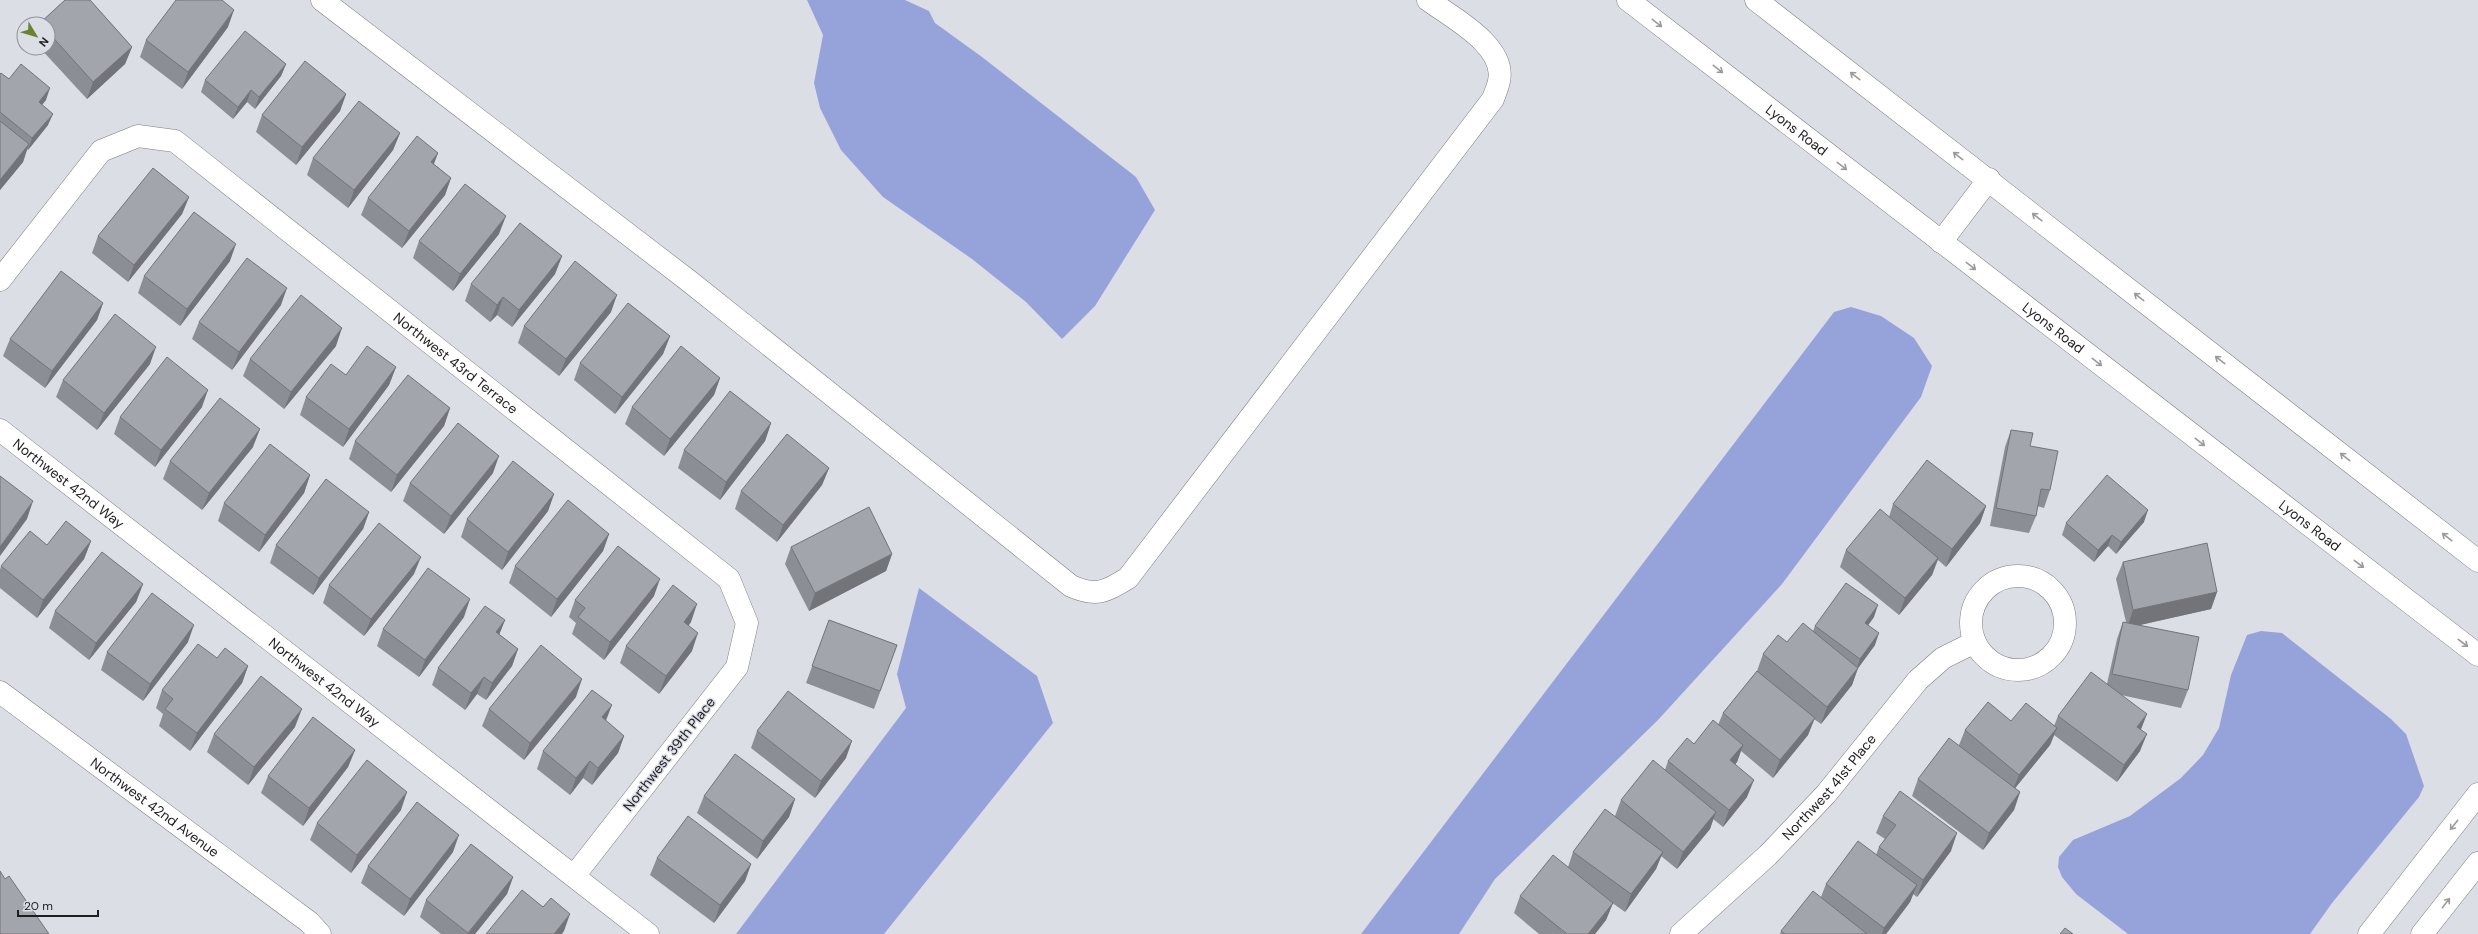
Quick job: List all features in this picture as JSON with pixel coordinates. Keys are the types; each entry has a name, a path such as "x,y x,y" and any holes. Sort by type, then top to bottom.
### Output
{"street":[{"path":"322,0 688,281 1071,586 1086,592 1107,591 1128,578 1493,99 1499,80 1499,67 1492,50 1477,35 1428,0"},
{"name":"Lyons Road","path":"1628,0 2478,655"},
{"path":"1756,0 1989,179 2478,561"},
{"name":"Northwest 43rd Terrace","path":"0,280 101,151 138,136 175,141 729,579 747,623"},
{"path":"1941,242 1989,179"},
{"name":"Northwest 42nd Way","path":"0,430 648,934"},
{"path":"2017,576 2032,578 2045,584 2056,595 2064,608 2066,623 2064,634 2055,653 2043,664 2028,670 2012,670 1996,666 1983,656 1975,642 1971,627 1973,612 1978,598 1989,587 2002,579 2017,576"},
{"name":"Northwest 39th Place","path":"574,876 737,667 747,623"},
{"name":"Northwest 41st Place","path":"1681,934 1768,855 1826,794 1918,680 1943,658 1975,642"},
{"name":"Northwest 42nd Avenue","path":"0,692 310,930 337,934"},
{"path":"2369,934 2478,794"},
{"path":"2422,934 2478,863"}],"water":[{"path":"807,0 905,0 929,11 935,23 982,57 1136,177 1155,210 1095,306 1062,339 1026,302 972,259 883,197 841,150 820,108 814,83 823,35"},
{"path":"1851,307 1881,316 1914,338 1932,366 1921,397 1782,584 1658,720 1495,879 1459,934 1361,934 1834,312"},
{"path":"919,588 1037,676 1053,723 884,934 736,934 906,708 897,674"},
{"path":"2261,631 2282,633 2391,719 2406,734 2424,786 2419,797 2332,903 2310,934 2128,934 2076,894 2062,877 2058,867 2059,857 2073,840 2130,816 2181,778 2203,755 2219,728 2231,675 2247,635"}],"building":[{"path":"65,0 90,0 132,47 93,82 56,41 56,16 48,16"},
{"path":"176,0 222,0 234,10 188,72 146,40"},
{"path":"245,31 286,64 259,97 251,90 238,107 205,80"},
{"path":"305,61 346,94 302,147 262,115"},
{"path":"21,64 50,88 39,102 53,114 32,138 0,112 0,74 1,73 9,79"},
{"path":"359,101 400,133 354,190 313,158"},
{"path":"0,121 29,144 0,180"},
{"path":"417,136 438,153 431,162 451,178 409,231 368,198"},
{"path":"153,168 189,197 134,265 98,236"},
{"path":"465,184 506,216 460,274 419,241"},
{"path":"194,212 236,244 187,309 144,276"},
{"path":"520,223 562,256 519,310 503,297 497,305 471,284"},
{"path":"247,258 287,288 239,352 199,322"},
{"path":"575,261 617,295 566,359 524,326"},
{"path":"61,271 103,303 52,371 10,339"},
{"path":"301,295 342,328 291,392 250,359"},
{"path":"628,303 670,336 622,397 580,363"},
{"path":"115,314 156,347 104,413 63,380"},
{"path":"367,346 396,367 349,429 306,397 331,364 346,375"},
{"path":"681,346 720,378 670,439 632,407"},
{"path":"167,357 208,390 161,450 120,417"},
{"path":"408,375 450,408 397,475 355,441"},
{"path":"730,391 771,423 726,482 684,450"},
{"path":"220,398 260,429 209,493 170,461"},
{"path":"458,423 499,456 451,516 410,483"},
{"path":"2011,430 2033,433 2030,446 2058,451 2050,490 2041,489 2036,516 1996,508"},
{"path":"787,434 829,468 783,525 741,491"},
{"path":"270,444 310,475 265,535 224,503"},
{"path":"1927,460 1986,506 1952,549 1893,504"},
{"path":"513,461 554,494 508,552 467,519"},
{"path":"2107,475 2148,510 2121,542 2112,535 2098,550 2066,523"},
{"path":"0,476 33,501 0,547"},
{"path":"326,479 369,512 319,578 276,545"},
{"path":"568,500 609,534 557,599 515,566"},
{"path":"869,507 892,554 815,593 791,547"},
{"path":"1880,509 1938,558 1905,598 1846,550"},
{"path":"66,521 91,541 43,600 1,566 30,531 47,545"},
{"path":"379,523 421,557 371,619 329,585"},
{"path":"2207,543 2217,592 2133,610 2123,562"},
{"path":"618,546 660,579 610,642 578,617 585,608 575,600"},
{"path":"102,552 143,584 96,643 55,611"},
{"path":"428,568 470,599 425,660 383,629"},
{"path":"1846,583 1878,605 1865,623 1879,633 1860,659 1815,626"},
{"path":"673,585 697,604 684,622 698,633 666,676 626,646"},
{"path":"152,593 194,625 150,684 107,652"},
{"path":"485,606 505,620 496,632 518,649 492,683 484,677 471,693 438,668"},
{"path":"829,620 897,645 880,691 812,666"},
{"path":"2123,622 2199,637 2188,690 2112,674"},
{"path":"1803,623 1858,668 1827,707 1763,654 1778,635 1787,642"},
{"path":"198,644 217,658 225,648 248,666 197,733 165,709 173,699 162,690"},
{"path":"541,645 582,679 530,743 489,709"},
{"path":"1757,671 1815,718 1780,760 1723,713"},
{"path":"2091,672 2147,714 2137,727 2147,734 2124,765 2058,716"},
{"path":"261,676 302,709 254,767 214,734"},
{"path":"592,690 612,705 602,717 624,736 598,768 590,761 576,778 543,751"},
{"path":"788,691 852,741 821,781 757,731"},
{"path":"1988,702 2011,721 2026,703 2057,728 2019,775 1965,730"},
{"path":"313,717 355,750 309,808 268,776"},
{"path":"1713,720 1743,745 1730,760 1754,780 1729,810 1668,761 1687,738 1694,744"},
{"path":"1949,738 2020,792 1989,833 1918,779"},
{"path":"735,754 795,799 763,841 704,796"},
{"path":"367,760 407,792 357,855 317,823"},
{"path":"1653,760 1716,812 1683,852 1621,800"},
{"path":"1900,791 1957,833 1923,880 1879,847 1896,825 1883,816"},
{"path":"417,802 459,835 410,899 368,866"},
{"path":"1605,809 1663,852 1631,894 1573,852"},
{"path":"688,816 751,864 720,905 657,858"},
{"path":"1858,841 1917,885 1884,928 1826,884"},
{"path":"471,844 513,877 468,933 426,900"},
{"path":"1553,855 1613,903 1588,934 1567,934 1520,896"},
{"path":"0,871 5,879 9,876 49,934 0,934"},
{"path":"522,890 543,907 551,898 570,914 554,934 486,934"},
{"path":"1813,891 1867,934 1785,934 1781,931"},
{"path":"2065,928 2073,934 2060,934"}]}
